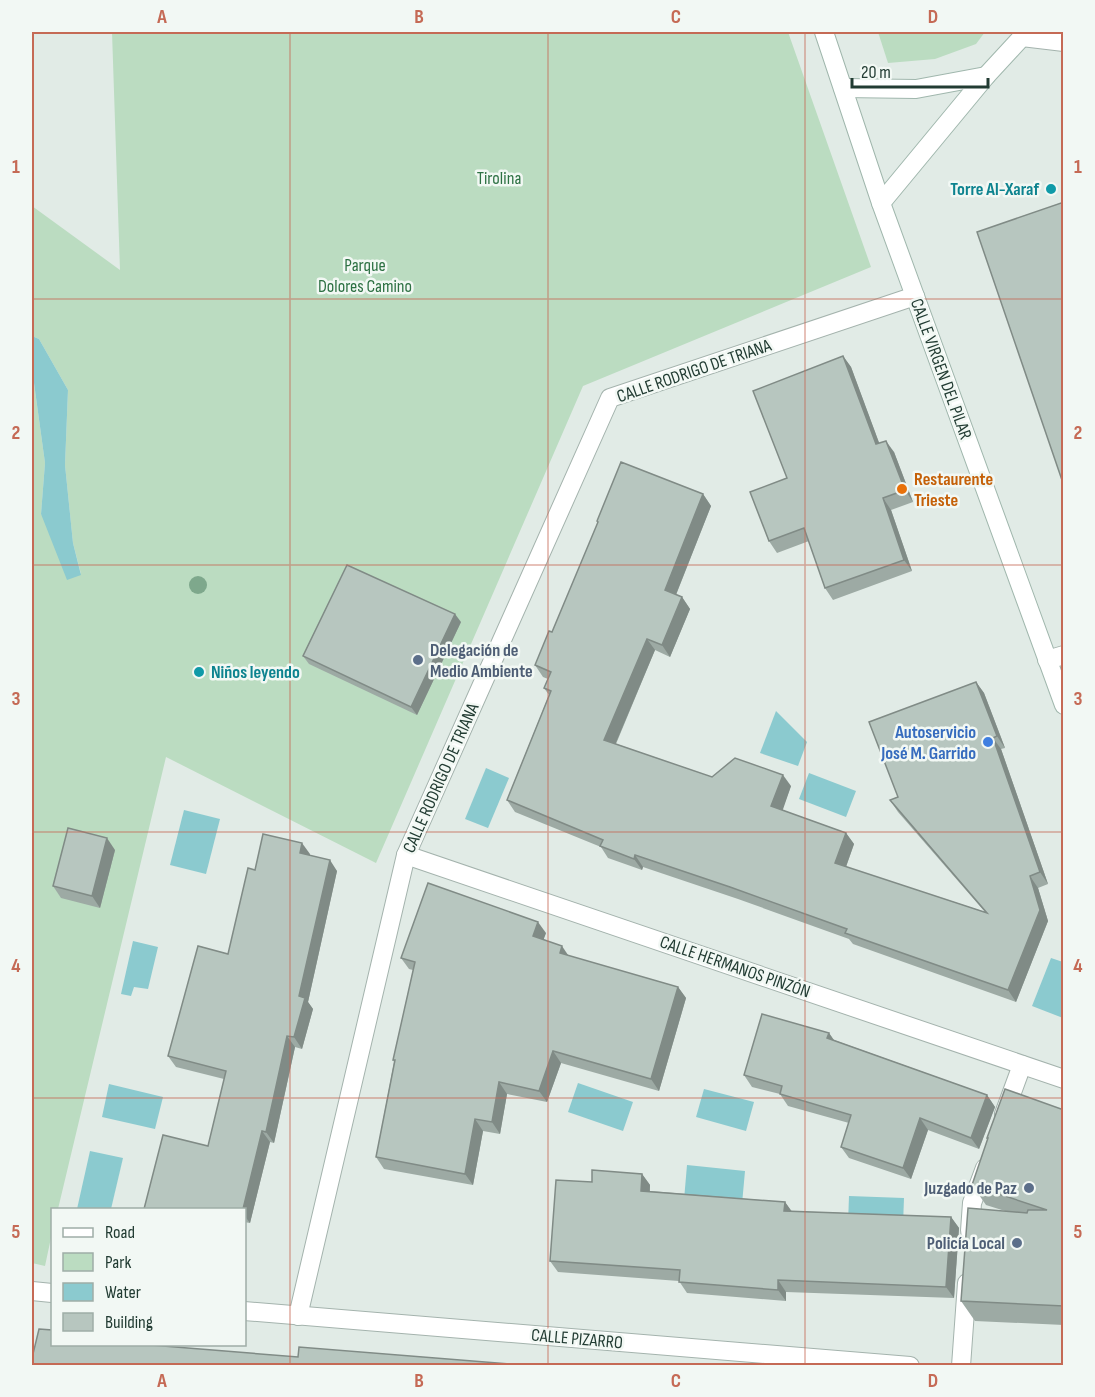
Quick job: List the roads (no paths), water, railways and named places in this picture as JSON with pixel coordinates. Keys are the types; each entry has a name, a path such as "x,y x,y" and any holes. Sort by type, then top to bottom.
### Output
{"street":[{"name":"CALLE VIRGEN DEL PILAR","path":"824,32 881,203 915,296 1055,658 1064,705"},
{"path":"881,203 1022,34 1064,42"},
{"path":"843,88 916,88 986,76"},
{"name":"CALLE RODRIGO DE TRIANA","path":"298,1316 406,855 610,398 915,296"},
{"name":"CALLE HERMANOS PINZÓN","path":"406,855 1064,1079"},
{"path":"999,1129 1022,1065"},
{"path":"961,1365 972,1203 991,1150"},
{"path":"32,1294 51,1293"},
{"name":"CALLE PIZARRO","path":"246,1311 910,1365"}],"water":[{"path":"32,336 39,339 68,390 65,465 73,543 81,575 67,580 41,514 45,463 32,379"},
{"path":"776,711 807,742 798,766 760,753"},
{"path":"486,768 509,778 488,828 465,819"},
{"path":"809,773 856,791 846,817 799,799"},
{"path":"184,810 220,819 206,874 170,865"},
{"path":"133,941 158,947 148,989 134,987 131,996 121,994"},
{"path":"1051,958 1063,962 1063,1018 1032,1006"},
{"path":"578,1083 633,1102 623,1131 568,1112"},
{"path":"109,1084 163,1097 155,1129 102,1117"},
{"path":"704,1089 754,1102 746,1131 696,1117"},
{"path":"90,1151 123,1158 111,1208 77,1208"},
{"path":"687,1165 745,1171 742,1204 684,1200"},
{"path":"849,1196 904,1198 903,1225 848,1224"}],"place":[{"name":"Torre Al-Xaraf","path":"1051,189"},
{"name":"Restaurente Trieste","path":"902,489"},
{"name":"Delegación de Medio Ambiente","path":"418,660"},
{"name":"Niños leyendo","path":"199,672"},
{"name":"Autoservicio José M. Garrido","path":"988,742"},
{"name":"Juzgado de Paz","path":"1029,1188"},
{"name":"Policía Local","path":"1017,1243"}],"park label":[{"name":"Tirolina","path":"499,178"},
{"name":"Parque Dolores Camino","path":"365,275"}]}
